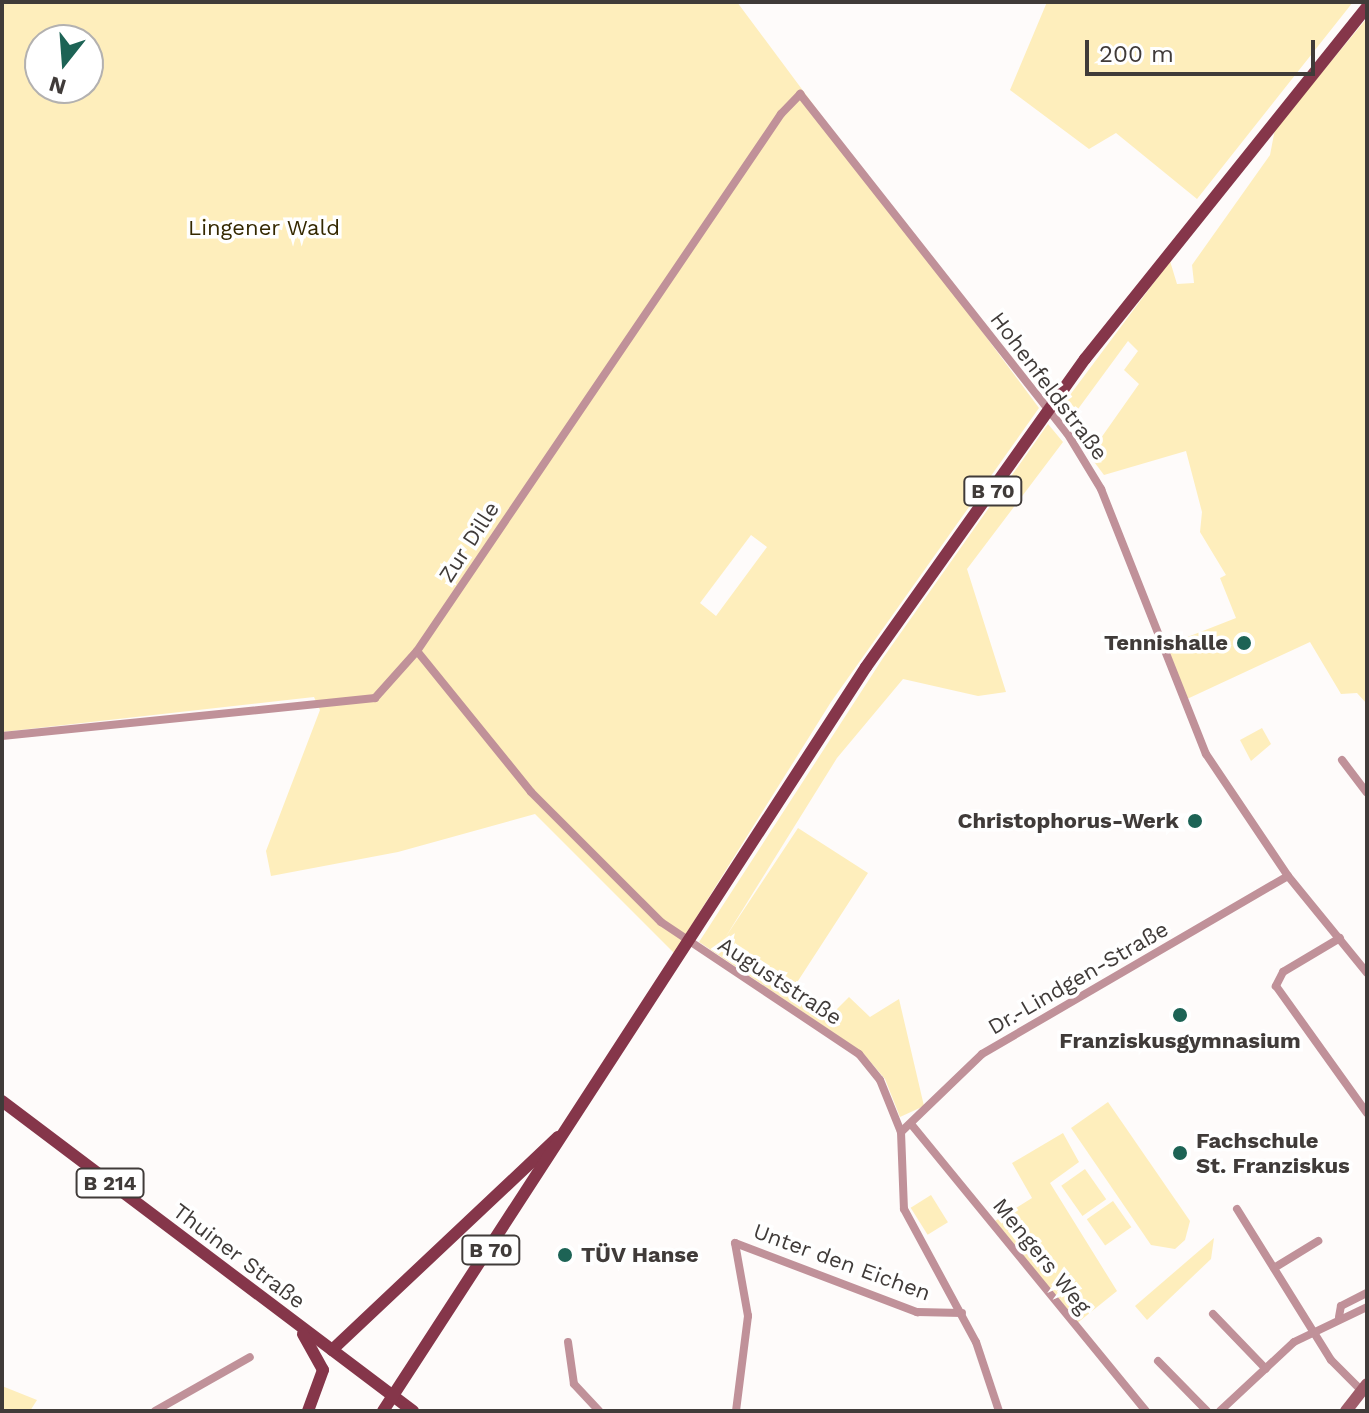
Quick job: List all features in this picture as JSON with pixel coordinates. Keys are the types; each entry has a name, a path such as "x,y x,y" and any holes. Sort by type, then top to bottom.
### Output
{"main road":[{"name":"B 70","path":"383,1411 577,1118 866,667 1085,359 1367,7"},
{"name":"Thuiner Straße","path":"2,1101 413,1411"},
{"path":"332,1350 577,1118"},
{"name":"B 214","path":"297,1325 319,1355 323,1370"},
{"path":"308,1411 323,1370 345,1360"}],"street":[{"name":"Hohenfeldstraße","path":"800,94 1055,418 1101,489 1206,754 1288,876 1367,973"},
{"name":"Zur Dille","path":"2,736 375,698 417,651 781,114 800,94"},
{"name":"Auguststraße","path":"417,651 538,800 661,922 715,961 859,1054 880,1080 901,1132 904,1209 962,1313 999,1411"},
{"path":"1342,760 1367,793"},
{"name":"Dr.-Lindgen-Straße","path":"901,1132 962,1068 982,1054 1288,876"},
{"path":"1340,938 1283,972 1276,986 1367,1113"},
{"name":"Mengers Weg","path":"911,1124 1146,1411"},
{"path":"1237,1209 1337,1367 1365,1390 1346,1411"},
{"path":"1274,1268 1318,1241"},
{"name":"Unter den Eichen","path":"736,1411 748,1316 735,1243 917,1312 962,1313"},
{"path":"1339,1317 1341,1306 1367,1293"},
{"path":"1220,1411 1312,1331 1339,1317 1349,1318 1367,1307"},
{"path":"1213,1314 1266,1369"},
{"path":"568,1342 574,1384 599,1411"},
{"path":"155,1411 250,1357"},
{"path":"1158,1361 1207,1411"}],"green space":[{"name":"Lingener Wald","path":"2,2 737,2 1039,408 831,702 674,953 535,814 398,852 271,876 266,851 320,710 314,697 2,732","holes":["751,535 767,547 716,616 700,603"]},
{"path":"1047,2 1353,2 1197,199 1116,133 1089,149 1010,90"},
{"path":"1367,18 1367,704 1357,693 1341,694 1310,642 1187,699 1167,645 1236,618 1220,578 1226,575 1200,532 1202,512 1186,451 1104,475 1089,455 1139,384 1124,370 1138,351 1128,341 1067,424 1058,411 1170,261 1177,284 1194,283 1192,265 1270,155 1275,129"},
{"path":"1048,424 1063,442 967,569 1006,692 978,696 903,679 837,758 725,938 798,828 868,873 796,984 727,940 833,1013 849,997 870,1017 899,999 924,1106 900,1117 885,1079 862,1052 699,942 883,658"},
{"path":"1262,728 1271,744 1251,761 1240,740"},
{"path":"1108,1102 1190,1221 1185,1240 1175,1249 1151,1245 1071,1128"},
{"path":"1063,1133 1079,1162 1050,1183 1117,1291 1076,1324 995,1221 1032,1198 1012,1163"},
{"path":"1085,1169 1106,1199 1082,1216 1061,1186"},
{"path":"931,1195 948,1222 928,1235 911,1208"},
{"path":"1113,1201 1131,1227 1105,1246 1087,1219"},
{"path":"1214,1238 1211,1259 1147,1320 1135,1306"},
{"path":"2,1386 37,1400 30,1411 2,1411"}],"place":[{"name":"Tennishalle","path":"1244,643"},
{"name":"Christophorus-Werk","path":"1195,821"},
{"name":"Franziskusgymnasium","path":"1180,1015"},
{"name":"Fachschule St. Franziskus","path":"1180,1153"},
{"name":"TÜV Hanse","path":"565,1255"}]}
